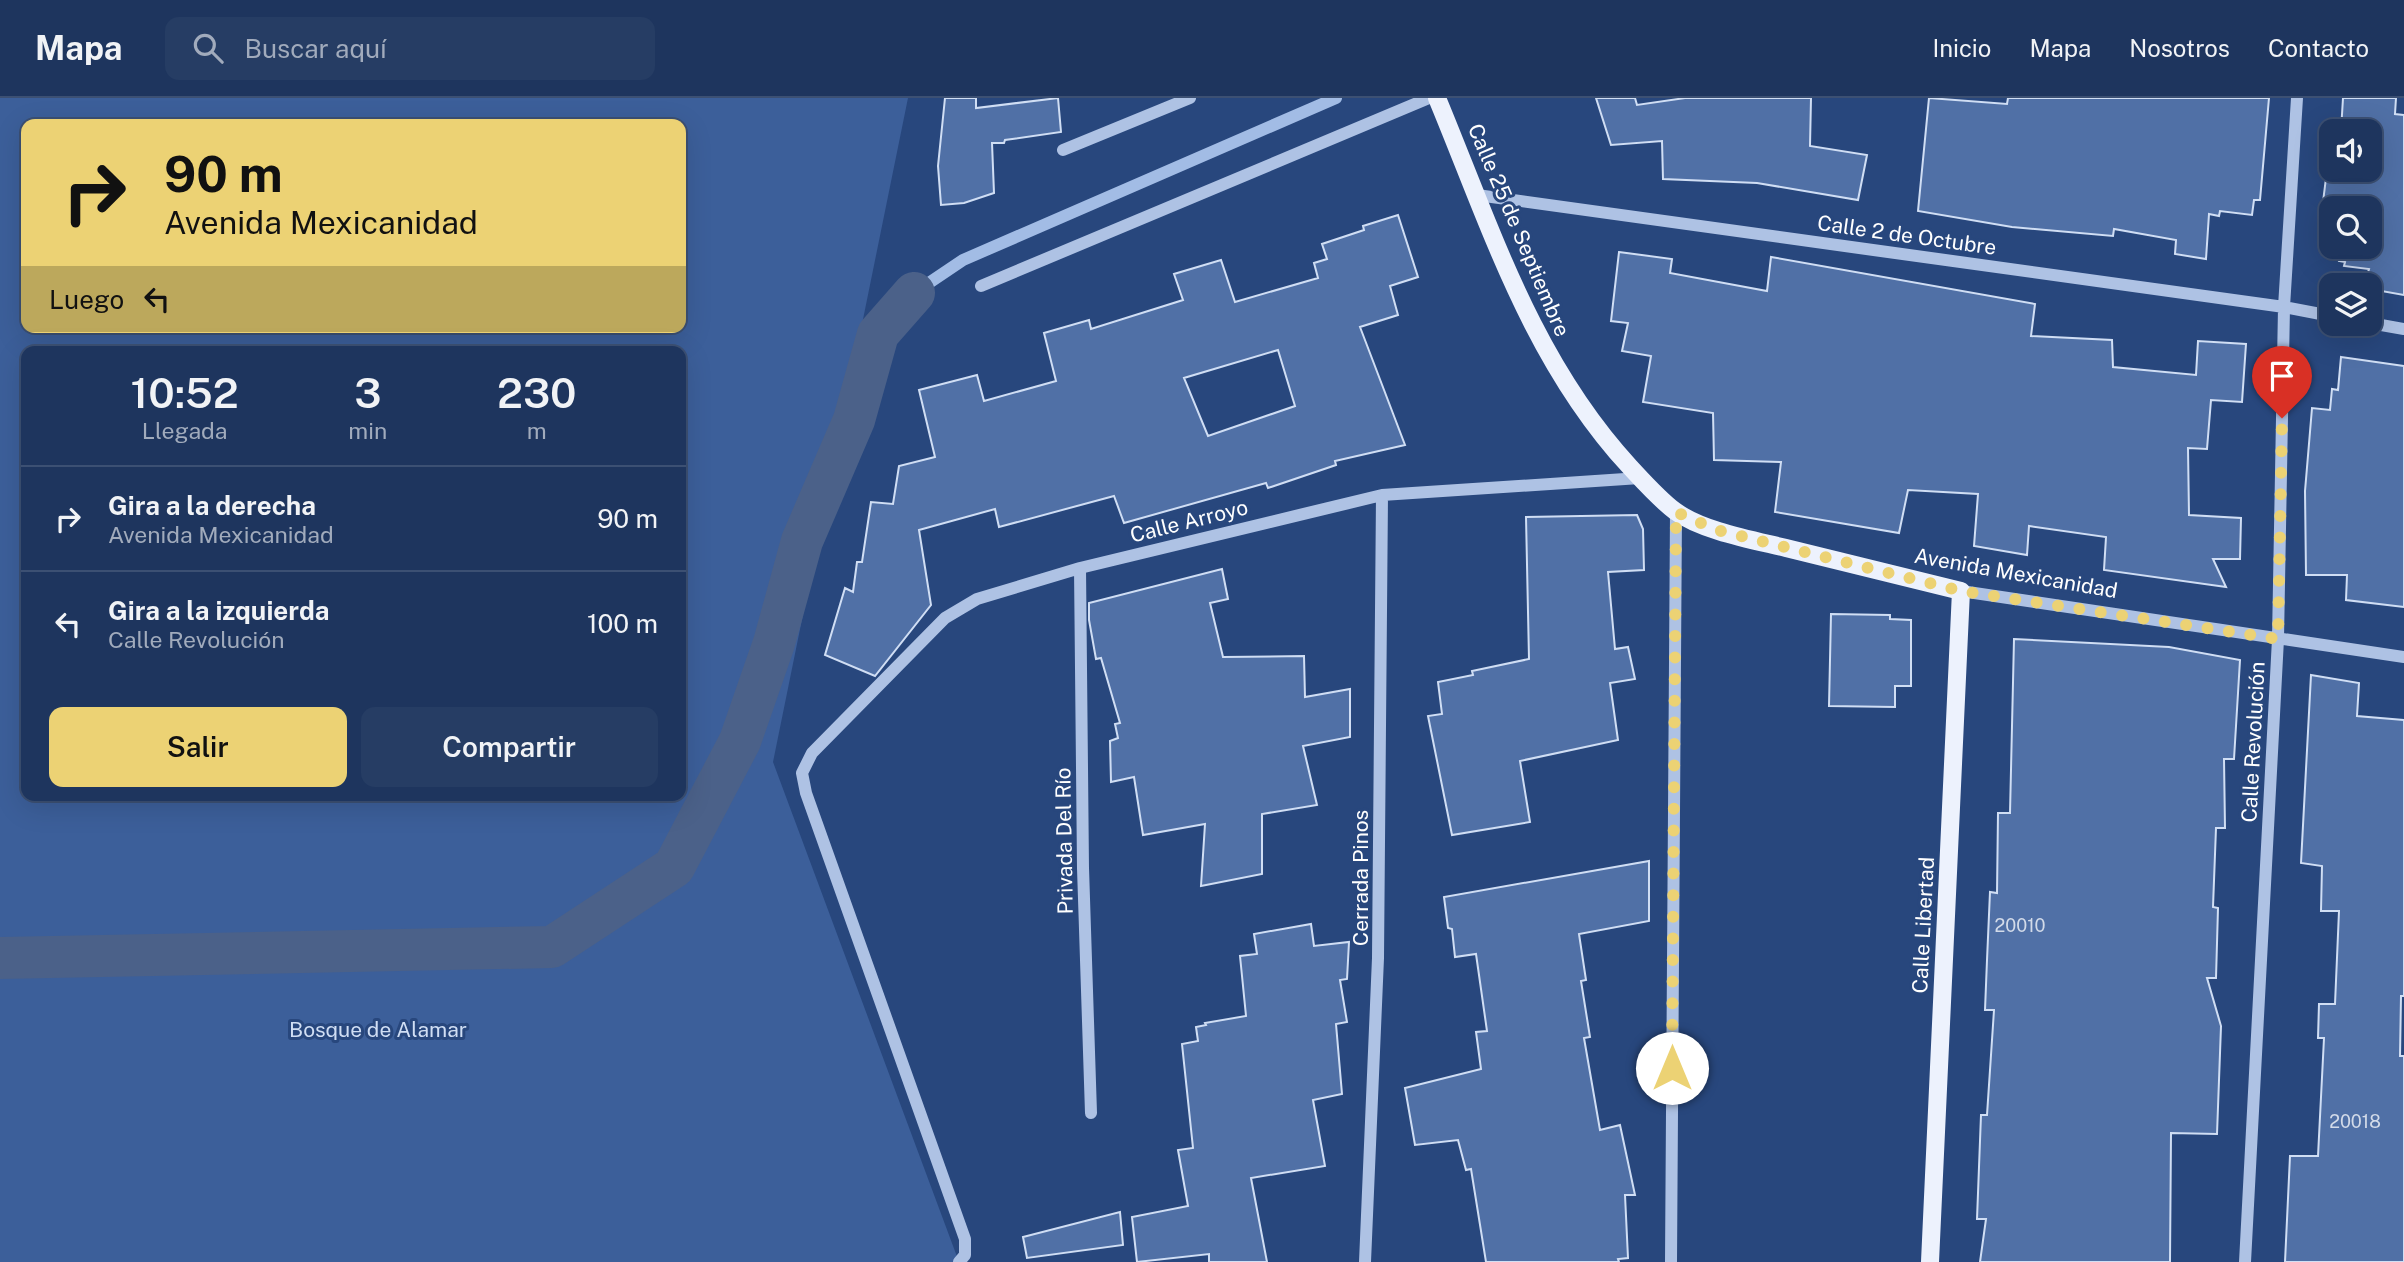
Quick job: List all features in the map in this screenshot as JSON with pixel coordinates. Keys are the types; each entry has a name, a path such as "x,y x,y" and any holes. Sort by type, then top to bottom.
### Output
{"main road":[{"name":"Calle 25 de Septiembre","path":"1437,98 1527,317 1575,398 1609,444 1640,478"},
{"name":"Avenida Mexicanidad","path":"1640,478 1676,512 1717,530 1961,591"},
{"name":"Calle Libertad","path":"1930,1262 1961,591"}],"street":[{"path":"1063,150 1190,98"},
{"path":"981,286 1429,98"},
{"name":"Calle Revolución","path":"2245,1262 2278,639 2284,307 2297,98"},
{"name":"Calle 2 de Octubre","path":"1477,195 2319,314"},
{"path":"2382,325 2404,329"},
{"name":"Calle Arroyo","path":"959,1262 965,1255 965,1239 806,793 802,773 812,753 945,618 977,598 1080,568 1382,495 1640,478"},
{"name":"Cerrada Pinos","path":"1365,1262 1378,958 1382,495"},
{"path":"1671,1262 1676,512"},
{"name":"Privada Del Río","path":"1080,568 1083,868 1091,1113"},
{"name":"Avenida Mexicanidad","path":"1961,591 2404,657"}],"green space":[{"name":"Bosque de Alamar","path":"0,98 908,98 773,762 959,1262 0,1262"}],"building":[{"path":"945,98 976,98 976,108 1058,98 1061,132 992,143 994,193 964,203 941,205 938,166"},
{"path":"1596,98 1635,98 1637,105 1685,98 1811,98 1810,146 1867,155 1858,200 1757,183 1663,179 1662,141 1611,145"},
{"path":"1929,98 2007,104 2008,98 2269,98 2260,200 2254,200 2252,215 2220,211 2219,216 2209,214 2206,259 2175,254 2176,240 2114,229 2113,236 2012,227 1918,211"},
{"path":"2343,98 2396,98 2395,114 2404,115 2404,295 2382,291 2382,273 2368,273 2369,269 2344,266 2345,262 2339,261 2382,259 2382,196 2324,196 2326,182 2382,182 2382,119 2342,119"},
{"path":"1398,215 1418,277 1390,286 1398,315 1360,327 1405,445 1335,461 1336,465 1268,488 1266,483 1124,523 1114,496 999,527 995,509 919,530 931,605 875,676 825,655 845,588 853,592 857,562 862,562 871,502 893,504 899,466 935,457 919,390 977,375 984,401 1056,381 1044,333 1089,320 1091,329 1183,300 1174,274 1221,260 1235,302 1318,278 1314,263 1327,259 1322,244 1364,230 1363,226","holes":["1278,350 1295,406 1208,436 1184,378"]},
{"path":"1619,252 1672,259 1670,273 1767,291 1771,257 2035,304 2031,336 2112,340 2113,367 2196,375 2198,341 2246,344 2242,402 2211,400 2207,449 2188,448 2189,515 2241,518 2240,559 2213,559 2226,587 2104,570 2106,537 2029,526 2027,555 1974,546 1978,494 1908,490 1899,533 1775,512 1781,462 1714,460 1713,413 1643,402 1651,356 1622,351 1628,323 1611,321"},
{"path":"2341,357 2404,366 2404,607 2346,600 2347,575 2306,575 2305,491 2312,408 2330,410 2332,389 2338,390"},
{"path":"1637,515 1643,529 1644,570 1608,572 1615,649 1628,647 1635,679 1610,683 1618,740 1520,761 1530,822 1452,835 1428,716 1442,714 1438,682 1473,675 1472,671 1529,659 1526,517"},
{"path":"1222,569 1228,599 1210,603 1223,657 1304,656 1305,697 1350,689 1350,737 1303,746 1317,805 1262,814 1262,874 1201,886 1205,824 1143,835 1134,777 1111,782 1110,741 1118,738 1115,724 1120,723 1101,658 1096,659 1089,620 1089,603"},
{"path":"1831,614 1890,615 1890,619 1911,620 1911,686 1895,686 1895,707 1829,706"},
{"path":"2014,639 2169,647 2240,660 2234,759 2224,759 2225,828 2216,828 2213,907 2218,908 2216,978 2207,978 2221,1026 2217,1134 2171,1133 2170,1262 1980,1262 1986,1219 1977,1219 1981,1115 1987,1115 1994,1010 1985,1010 1990,892 1997,893 1998,813 2010,813"},
{"path":"2311,675 2359,683 2357,716 2404,720 2404,996 2401,996 2400,1056 2404,1056 2404,1262 2285,1262 2290,1156 2318,1156 2324,1038 2318,1038 2319,1004 2335,1004 2339,911 2321,911 2322,866 2301,863"},
{"path":"1649,861 1649,921 1579,934 1586,980 1581,981 1590,1037 1584,1038 1600,1130 1620,1125 1635,1195 1625,1195 1628,1258 1618,1259 1619,1262 1486,1262 1471,1169 1466,1170 1458,1140 1415,1145 1405,1088 1481,1069 1476,1032 1487,1031 1476,954 1455,957 1444,897"},
{"path":"1311,924 1314,946 1349,942 1347,979 1340,980 1347,1022 1336,1024 1342,1094 1313,1100 1325,1166 1251,1178 1267,1262 1209,1262 1209,1254 1137,1262 1132,1217 1188,1206 1178,1150 1193,1148 1182,1044 1198,1041 1196,1027 1206,1025 1205,1023 1246,1016 1240,956 1257,954 1254,934"},
{"path":"1120,1212 1123,1245 1027,1258 1023,1237"}],"waterway":[{"path":"914,293 963,260 1336,98"},
{"path":"0,958 552,947 674,867 740,741 774,643 802,541 854,420 878,334 914,293"}],"route":[{"path":"1672,1068 1676,512 1717,530 1961,591 2278,639 2282,418"}]}
